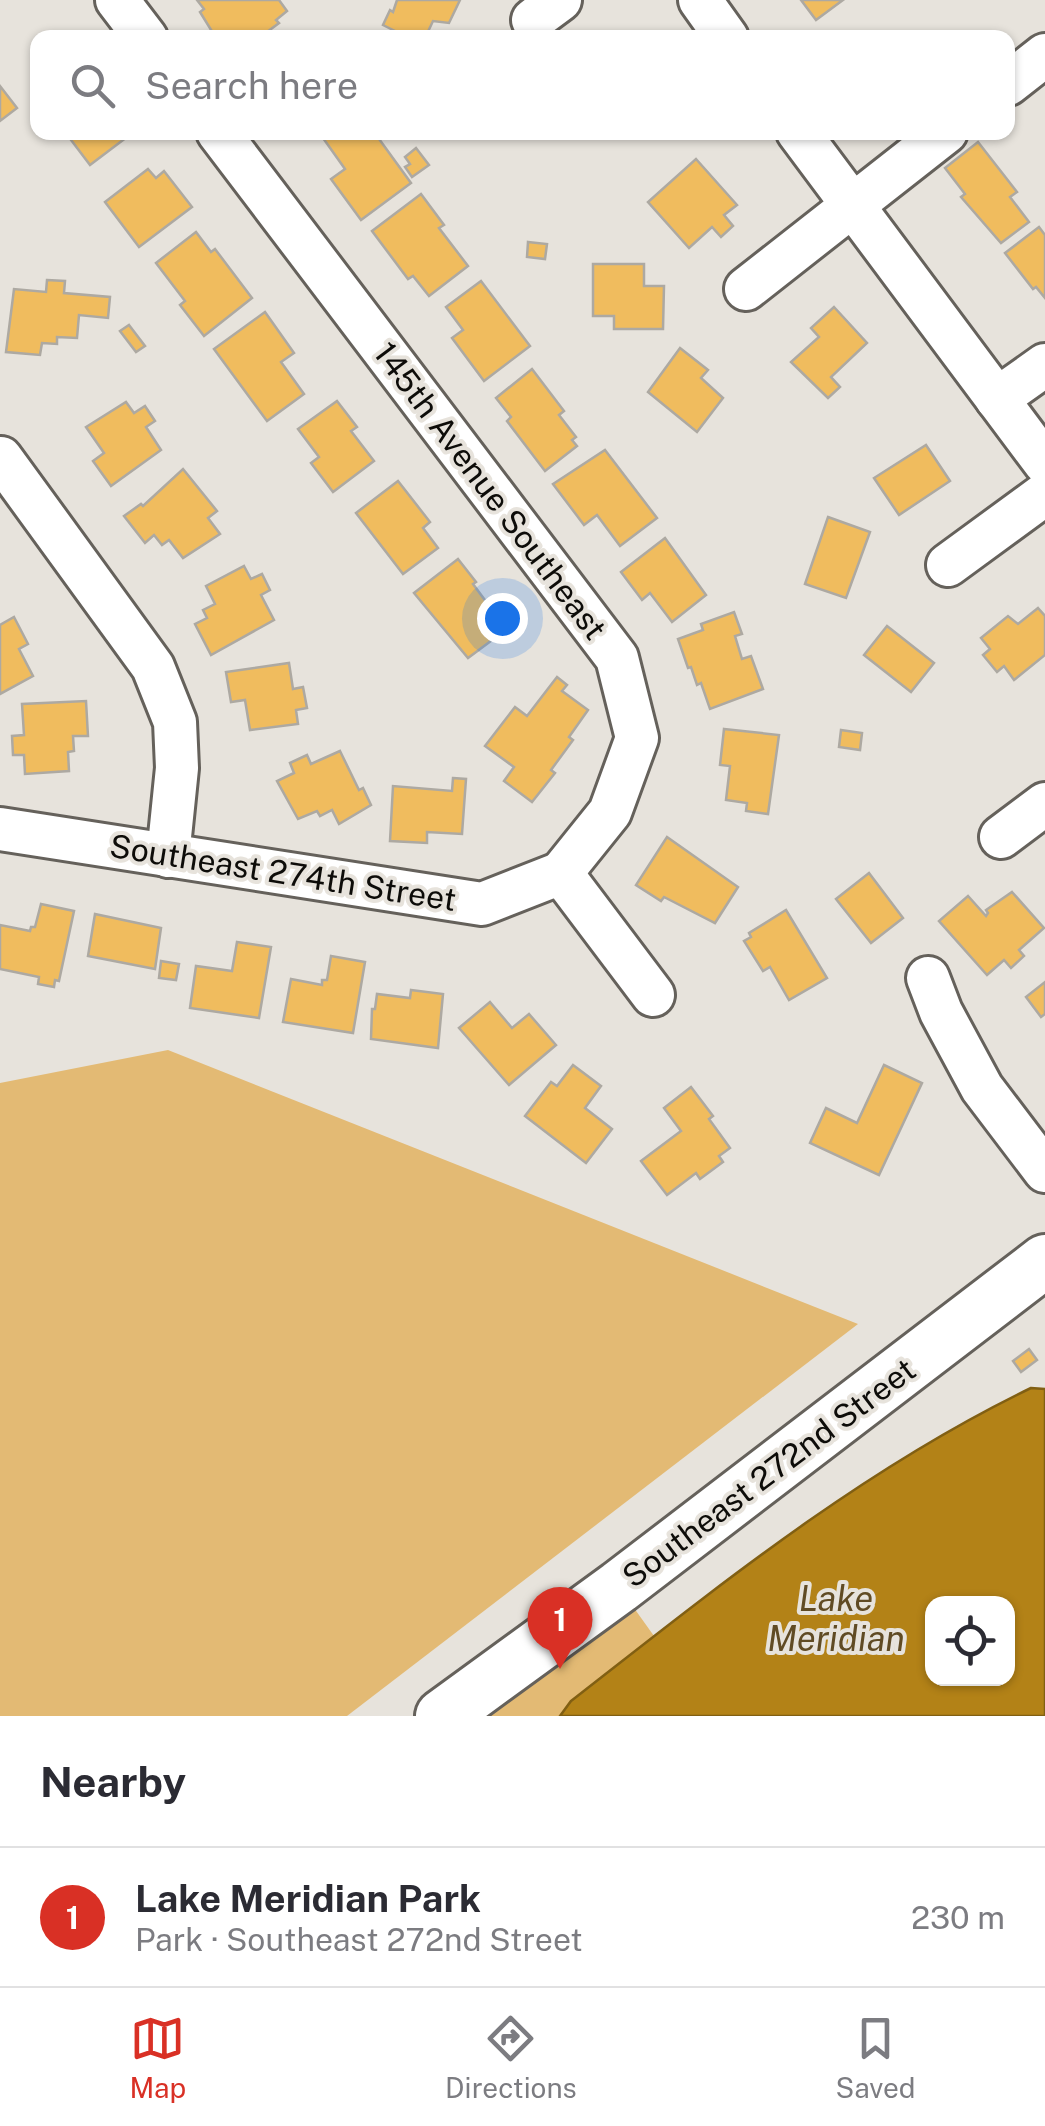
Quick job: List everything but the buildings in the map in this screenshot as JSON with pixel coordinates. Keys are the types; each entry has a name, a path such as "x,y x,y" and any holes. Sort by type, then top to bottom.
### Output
{"main road":[{"name":"Southeast 272nd Street","path":"442,1716 619,1587 1045,1261"}],"street":[{"path":"118,0 140,30"},
{"path":"700,0 721,30"},
{"path":"1015,78 1045,54"},
{"name":"145th Avenue Southeast","path":"224,140 618,658 637,738 610,812 561,873"},
{"path":"804,140 1045,463"},
{"path":"746,289 936,140"},
{"path":"997,399 1045,365"},
{"path":"1,458 152,667 176,722 177,768 168,856"},
{"path":"948,566 1045,494"},
{"path":"1001,837 1045,804"},
{"name":"Southeast 274th Street","path":"0,830 482,904 561,873"},
{"path":"561,873 653,995"},
{"path":"928,978 941,1012 982,1088 1045,1171"}],"shaded area":[{"path":"168,1050 858,1324 347,1716 0,1716 0,1083"},
{"path":"619,1587 654,1636 571,1701 560,1716 442,1716"}],"water":[{"name":"Lake Meridian","path":"1031,1388 1045,1389 1045,1716 560,1716 571,1701 681,1615 793,1532 909,1455"}],"place":[{"name":"Lake Meridian Park","path":"560,1669"}]}
